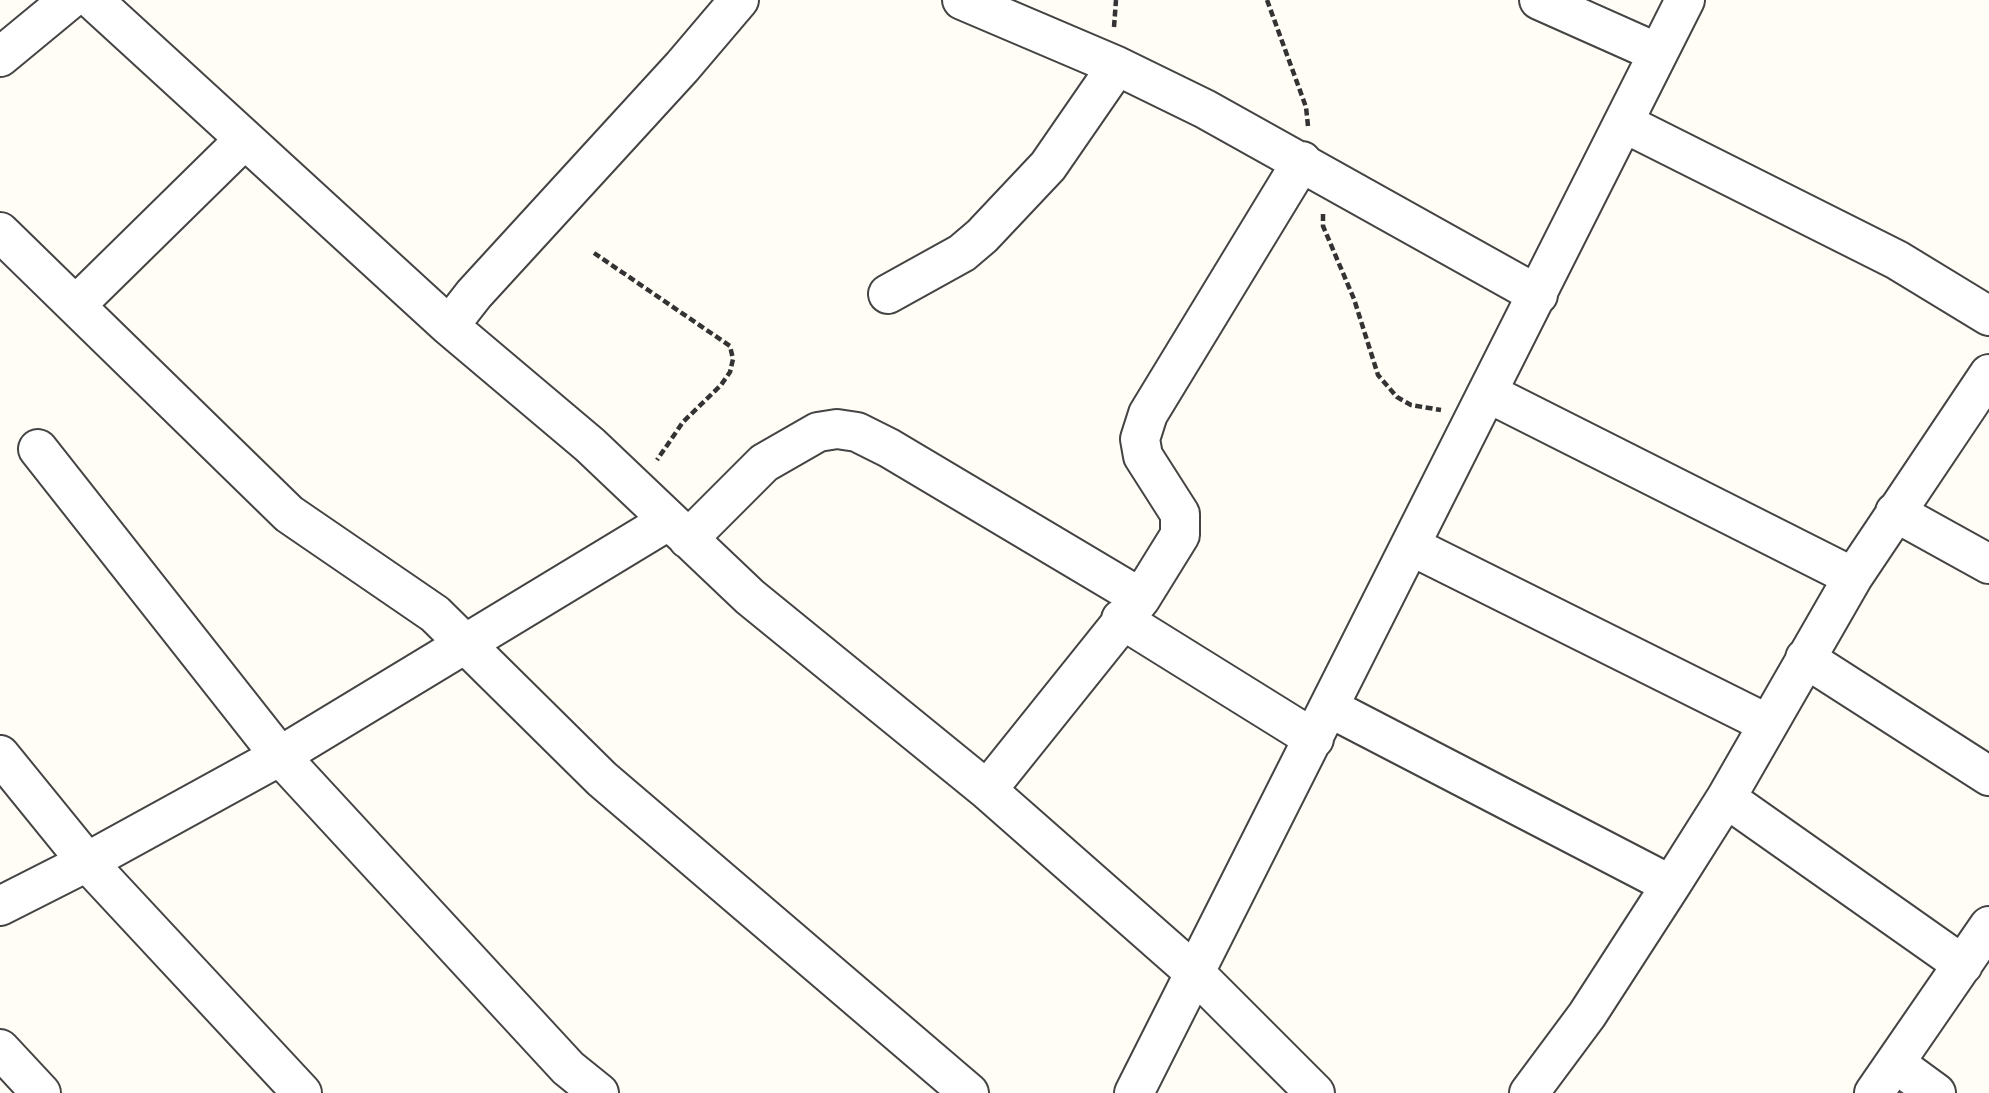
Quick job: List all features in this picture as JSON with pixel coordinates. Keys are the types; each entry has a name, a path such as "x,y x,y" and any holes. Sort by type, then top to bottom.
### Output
{"street":[{"path":"0,57 69,0"},
{"path":"93,0 243,141 449,326 590,445 750,597 988,790 1196,974 1315,1093"},
{"path":"449,326 474,294 682,67 738,0"},
{"path":"962,0 1117,66 1311,166 1538,295"},
{"path":"1539,0 1658,52"},
{"path":"1134,1093 1685,0"},
{"path":"888,294 962,253 982,236 1048,166 1117,66"},
{"path":"1624,123 1897,260 1989,316"},
{"path":"76,305 243,141"},
{"path":"988,790 1131,609 1180,535 1180,514 1143,456 1140,439 1148,414 1311,166"},
{"path":"0,232 289,514 435,614 527,708 602,779 969,1093"},
{"path":"1529,1093 1587,1015 1671,885 1726,798 1853,577 1989,374"},
{"path":"1482,405 1853,577"},
{"path":"0,906 87,862 280,756 468,645 678,530 764,463 818,432 837,429 857,432 889,449 1131,609 1322,723 1671,885"},
{"path":"38,449 280,756 568,1068 599,1093"},
{"path":"1895,512 1989,564"},
{"path":"1411,546 1768,724"},
{"path":"1805,659 1989,776"},
{"path":"0,755 87,862 302,1093"},
{"path":"1726,798 1963,965"},
{"path":"1874,1093 1989,926"},
{"path":"0,1049 41,1093"},
{"path":"1895,1063 1936,1093"}],"path":[{"path":"1266,0 1306,107 1311,166 1323,226 1354,299 1378,375 1386,387 1411,405 1482,405"},
{"path":"594,253 722,339 730,346 733,359 730,372 721,385 683,422 635,488"}]}
